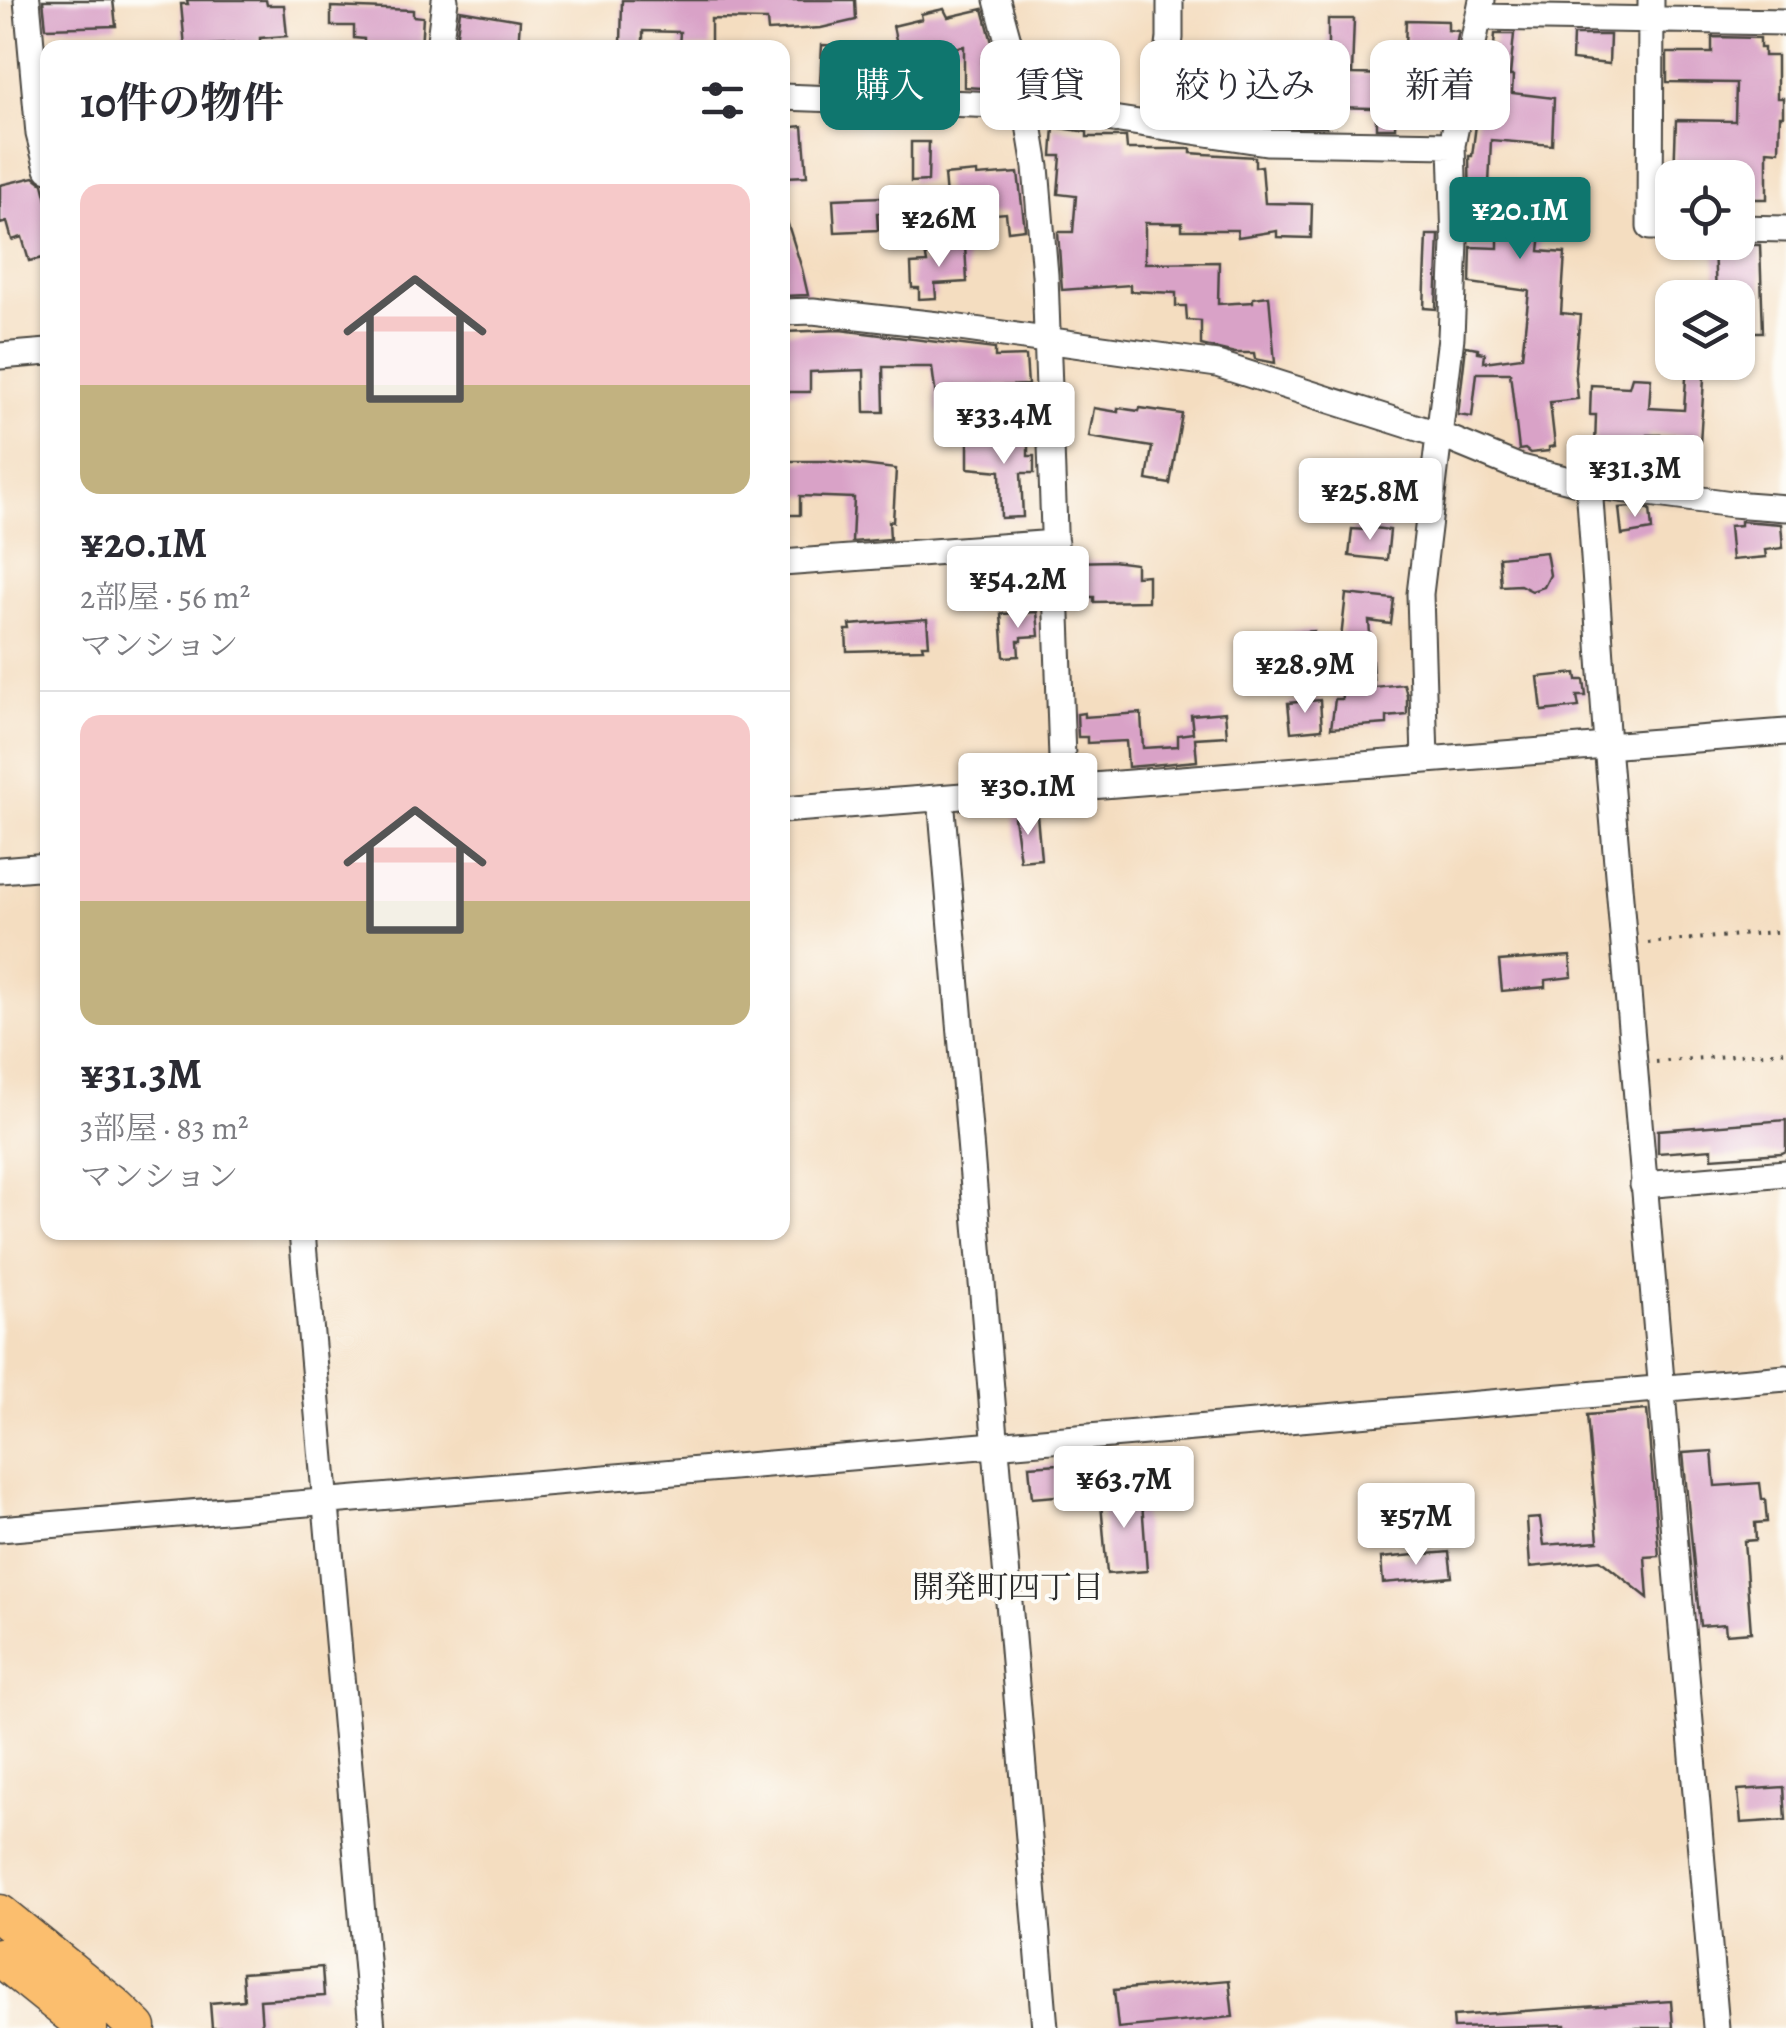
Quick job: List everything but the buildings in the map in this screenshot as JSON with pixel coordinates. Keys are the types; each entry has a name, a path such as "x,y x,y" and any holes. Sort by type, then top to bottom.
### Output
{"highway":[{"path":"0,1914 137,2028"},
{"path":"0,1957 88,2028"}],"street":[{"path":"27,0 40,138"},
{"path":"440,40 445,0"},
{"path":"997,0 1008,40"},
{"path":"1170,0 1170,40"},
{"path":"1425,759 1420,594 1451,337 1455,242 1452,146 1481,9 1651,10 1786,22"},
{"path":"1651,10 1650,227 1655,227"},
{"path":"790,97 980,104"},
{"path":"1030,130 1048,341 1063,786"},
{"path":"1186,130 1266,142 1452,146"},
{"path":"1755,228 1786,229"},
{"path":"790,312 848,315 1217,364 1440,435 1518,467 1589,485 1786,508"},
{"path":"0,356 40,353"},
{"path":"1589,485 1606,745 1716,2028"},
{"path":"790,562 1055,542"},
{"path":"790,809 1786,732"},
{"path":"941,798 1045,2028"},
{"path":"0,870 40,867"},
{"path":"1644,1184 1786,1172"},
{"path":"303,1240 372,2028"},
{"path":"0,1529 1786,1378"}],"path":[{"path":"1624,945 1786,931"},
{"path":"1634,1064 1786,1051"}],"district":[{"name":"開発町四丁目","path":"1008,1587"}]}
